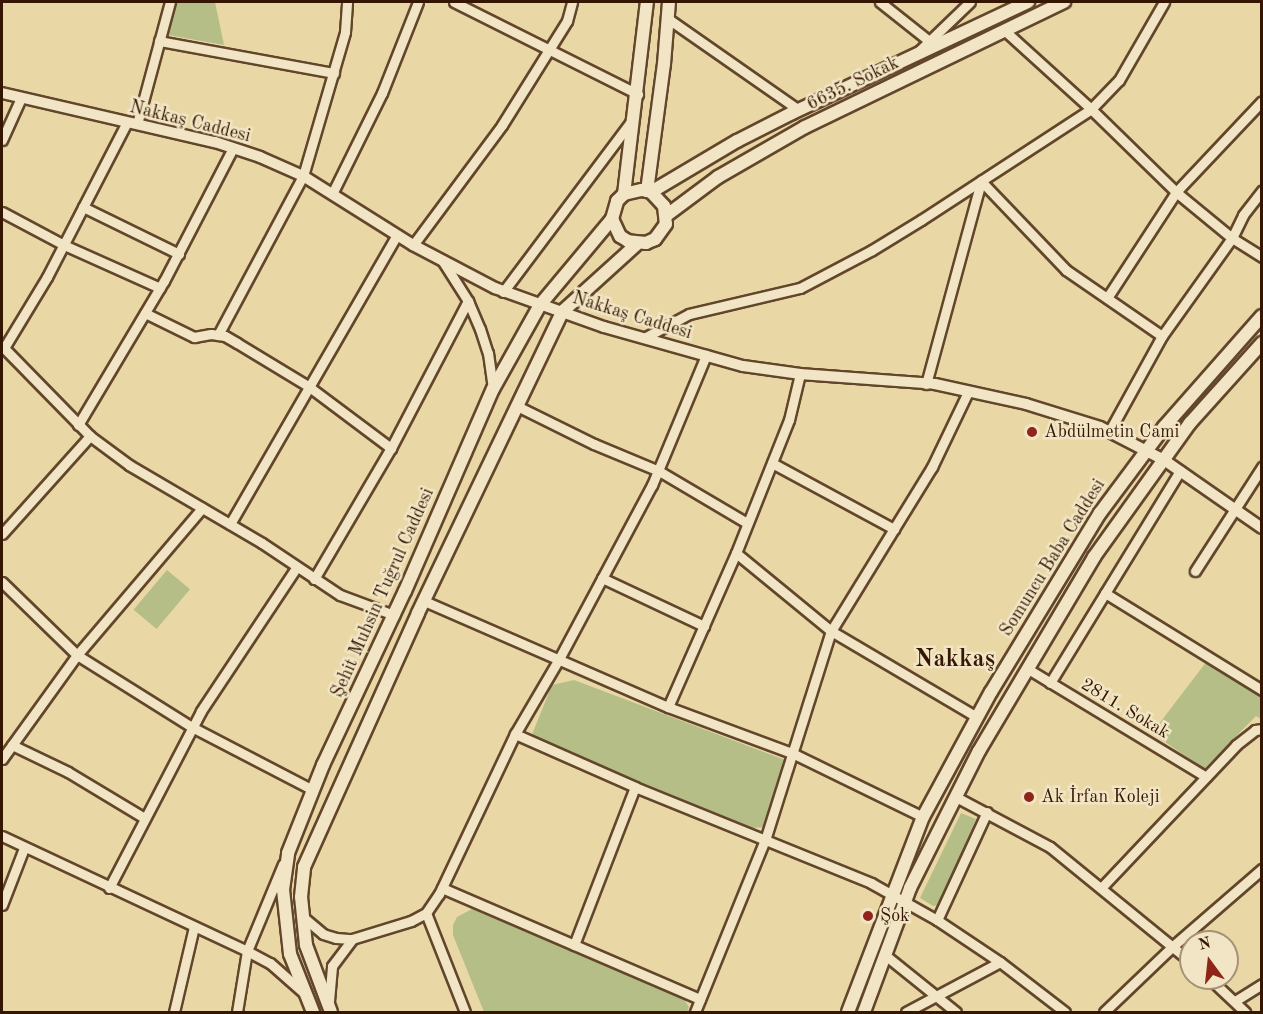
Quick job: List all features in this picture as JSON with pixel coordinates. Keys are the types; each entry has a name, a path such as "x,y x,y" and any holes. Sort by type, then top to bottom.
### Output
{"main road":[{"path":"624,194 638,94 647,2"},
{"path":"649,192 669,2"},
{"name":"6635. Sokak","path":"649,192 737,141 1028,2"},
{"name":"6635. Sokak","path":"667,215 718,177 795,132 1064,2"},
{"path":"633,190 649,192 664,206 667,215 662,233 646,243 637,244 620,236 612,219 617,201 624,194 633,190"},
{"name":"Şehit Muhsin Tuğrul Caddesi","path":"313,1012 290,954 283,890 288,853 313,790 394,615 493,389 540,305 612,219"},
{"path":"330,1009 306,945 301,897 304,867 424,601 562,312 637,244"},
{"name":"Somuncu Baba Caddesi","path":"848,1012 923,818 977,717 1100,513 1164,427 1262,316"},
{"name":"Somuncu Baba Caddesi","path":"864,1012 905,902 979,751 1094,557 1190,423 1262,343"}],"street":[{"path":"170,2 132,123 83,207 64,245 3,347 78,425 129,465 262,543 296,568 340,595 394,615"},
{"path":"218,335 303,176 345,32 347,2"},
{"path":"332,194 382,93 418,2"},
{"path":"454,2 638,94"},
{"path":"413,245 502,125 567,21 572,2"},
{"path":"880,2 928,40"},
{"path":"915,56 928,40 970,2"},
{"path":"644,338 689,314 800,288 872,250 981,181 1091,108 1119,80 1164,2"},
{"path":"668,18 799,110"},
{"path":"1004,30 1091,108 1176,192 1232,238 1262,257"},
{"path":"159,40 334,72"},
{"name":"Nakkaş Caddesi","path":"2,93 233,148 303,176 413,245 503,292 644,338 742,366 800,374 926,384 968,392 1026,404 1109,432 1164,460 1262,528"},
{"path":"2,140 21,98"},
{"path":"1107,298 1176,192 1262,101"},
{"path":"503,292 635,117"},
{"path":"78,425 160,288 233,148"},
{"path":"981,181 1066,270 1162,336"},
{"path":"926,384 981,181"},
{"path":"1109,432 1162,336 1232,238 1243,215 1262,191"},
{"path":"83,207 179,254"},
{"path":"2,212 64,245 160,288"},
{"path":"230,524 397,235"},
{"path":"442,260 468,301 488,353 493,389"},
{"path":"314,579 391,448 468,301"},
{"path":"145,313 194,337 218,335 237,342 308,386 391,448"},
{"path":"303,917 323,934 352,939 411,921 426,913 442,888 515,734 659,471 706,356"},
{"path":"668,707 736,554 789,420 800,374"},
{"path":"695,1012 765,840 831,631 932,467 968,392"},
{"path":"517,406 594,444 659,471 747,523"},
{"path":"2,534 90,436"},
{"path":"772,463 894,529"},
{"path":"1195,571 1262,467"},
{"path":"1050,683 1180,471"},
{"path":"2,759 77,655 202,508"},
{"path":"736,554 831,631 977,717"},
{"path":"109,888 143,817 192,727 296,568"},
{"path":"602,578 704,626"},
{"path":"2,582 77,655 192,727 313,790"},
{"path":"1105,593 1262,690"},
{"path":"424,601 668,707 792,753 923,818"},
{"name":"2811. Sokak","path":"1028,669 1206,777"},
{"path":"1101,888 1247,735 1262,729"},
{"path":"515,734 635,787 871,883 937,920 1000,962 1065,1012"},
{"path":"12,745 68,772 143,817"},
{"path":"574,945 635,787"},
{"path":"956,797 1050,847 1179,951"},
{"path":"937,920 987,812"},
{"path":"2,836 270,963 308,996"},
{"path":"2,905 24,848"},
{"path":"237,1012 247,951 288,853"},
{"path":"1104,1012 1173,946 1262,869"},
{"path":"442,888 700,999"},
{"path":"426,913 465,1012"},
{"path":"174,1012 194,927"},
{"path":"330,1009 332,966 352,939"},
{"path":"885,955 956,1012"},
{"path":"906,1012 1000,962"},
{"path":"1235,1001 1262,984"},
{"path":"1223,990 1245,1012"}],"green space":[{"path":"176,2 215,2 224,45 168,35"},
{"path":"167,570 190,589 157,629 134,610"},
{"path":"1207,661 1261,692 1261,719 1256,716 1204,769 1152,733"},
{"path":"574,680 788,761 765,827 753,828 531,737 552,685"},
{"path":"961,813 976,819 939,905 933,906 920,898"},
{"path":"472,909 683,998 689,1007 687,1012 484,1012 453,935 453,925 457,917"}],"place":[{"name":"Abdülmetin Cami","path":"1032,432"},
{"name":"Ak İrfan Koleji","path":"1029,797"},
{"name":"Şok","path":"868,916"}],"district":[{"name":"Nakkaş","path":"955,661"}]}
